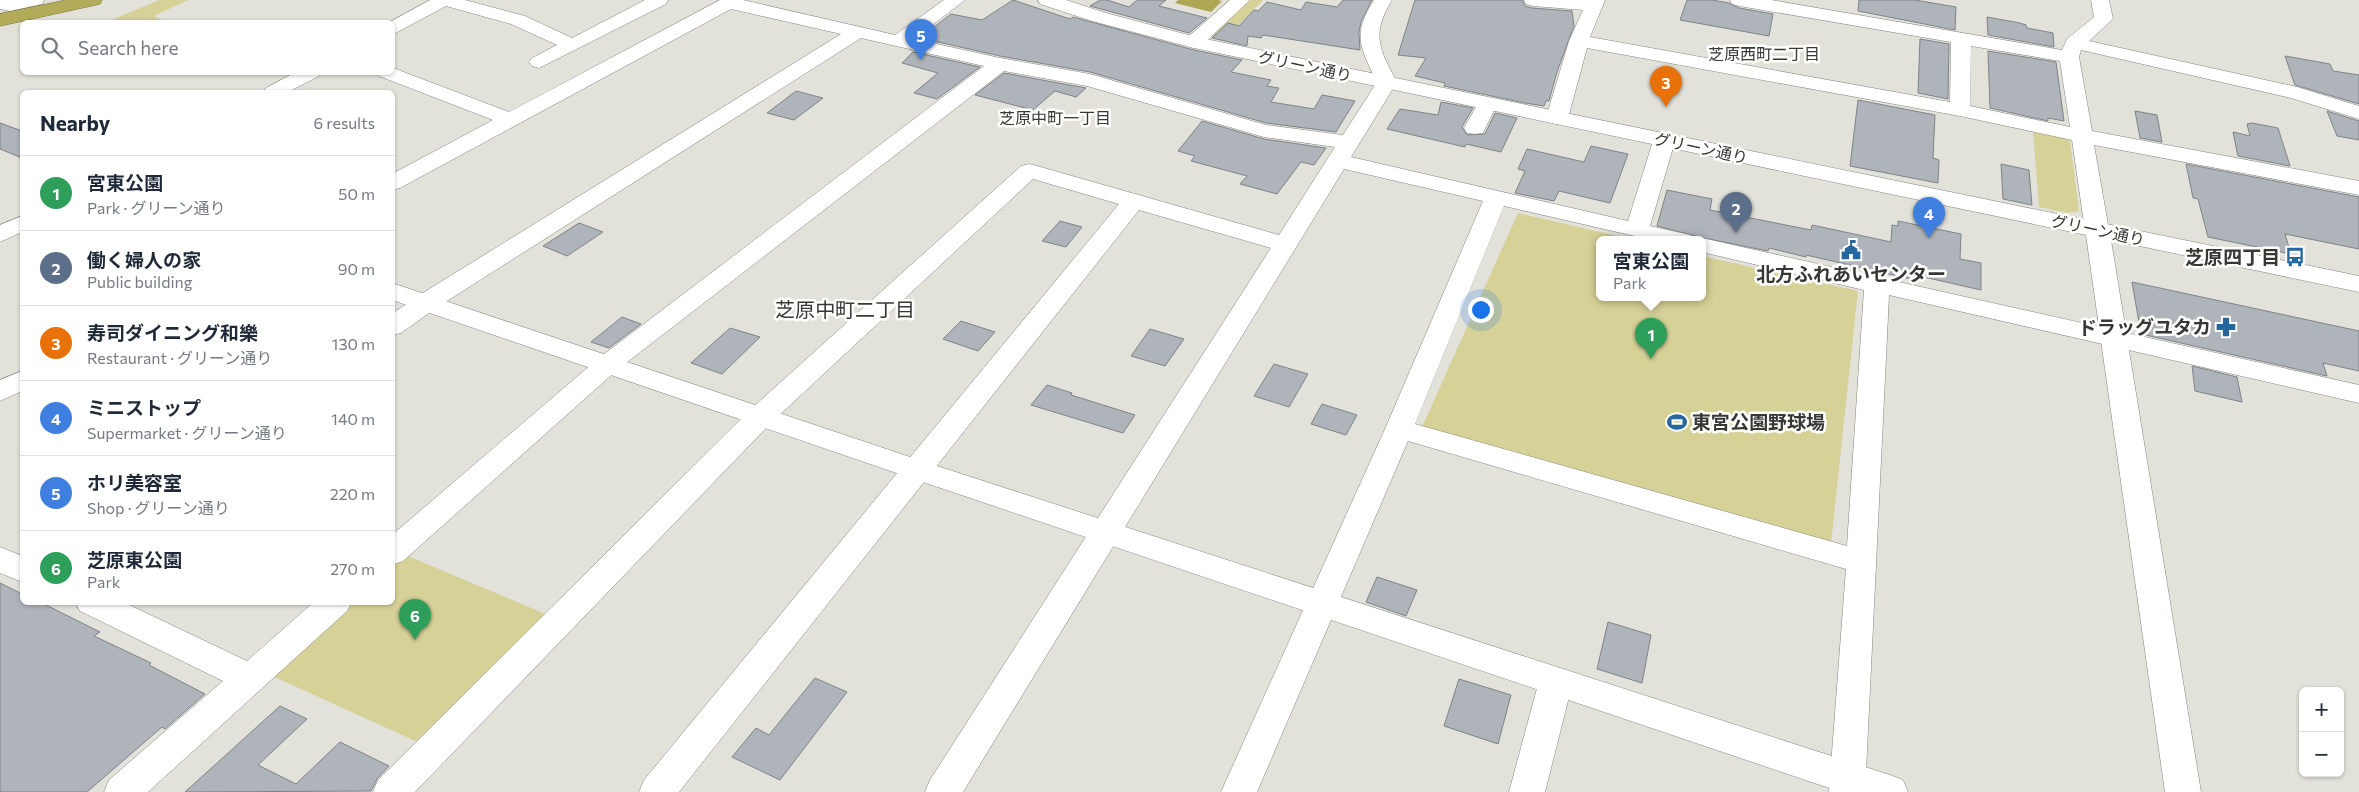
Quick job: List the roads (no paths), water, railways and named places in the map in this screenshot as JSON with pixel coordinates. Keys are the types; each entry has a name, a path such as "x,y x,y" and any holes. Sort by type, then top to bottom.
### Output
{"highway":[{"path":"0,20 93,0"}],"street":[{"path":"0,2 10,5 35,0"},
{"path":"395,27 444,0 518,20 572,45"},
{"path":"899,41 956,0"},
{"name":"グリーン通り","path":"1047,0 1099,17 1194,42 2359,284"},
{"path":"1194,42 1241,0"},
{"path":"943,792 1387,82 1370,47 1369,27 1375,11 1383,0"},
{"path":"1533,0 1595,3 1579,41 1557,118"},
{"path":"1740,0 1961,38 2071,50 2297,93 2359,113"},
{"path":"2071,50 2104,19 2100,0"},
{"path":"395,181 732,1 1000,64 1090,80 1264,131 1344,151 1496,197 1664,236"},
{"path":"539,62 649,2"},
{"path":"395,325 427,302 858,32"},
{"path":"1960,110 1961,38"},
{"path":"1579,41 1960,110 2082,136 2359,188"},
{"path":"2071,50 2096,230 2183,792"},
{"path":"395,550 608,364 1000,64"},
{"path":"277,90 306,75"},
{"path":"393,75 512,120"},
{"path":"400,96 420,86"},
{"path":"1475,128 1487,104"},
{"path":"1637,230 1664,141"},
{"path":"391,792 762,416 1028,171 1135,200 1286,245"},
{"path":"1240,792 1399,429 1496,197"},
{"path":"658,792 1135,200"},
{"path":"0,235 20,224"},
{"path":"1706,246 2359,394"},
{"path":"1847,785 1862,562 1877,284"},
{"path":"395,292 918,470 1556,681 1847,785 1890,792"},
{"path":"0,392 20,381"},
{"path":"1399,429 1862,562"},
{"path":"0,559 20,569"},
{"path":"97,605 250,678"},
{"path":"122,792 333,605"},
{"path":"1527,792 1556,681"}],"place":[{"name":"ホリ美容室","path":"921,60"},
{"name":"寿司ダイニング和樂","path":"1666,107"},
{"name":"働く婦人の家","path":"1736,233"},
{"name":"ミニストップ","path":"1929,238"},
{"name":"北方ふれあいセンター","path":"1851,250"},
{"name":"芝原四丁目","path":"2295,257"},
{"name":"ドラッグユタカ","path":"2226,327"},
{"name":"宮東公園","path":"1651,359"},
{"name":"東宮公園野球場","path":"1677,422"},
{"name":"芝原東公園","path":"415,640"}],"district":[{"name":"芝原西町二丁目","path":"1764,54"},
{"name":"芝原中町一丁目","path":"1055,118"},
{"name":"芝原中町二丁目","path":"845,310"}]}
